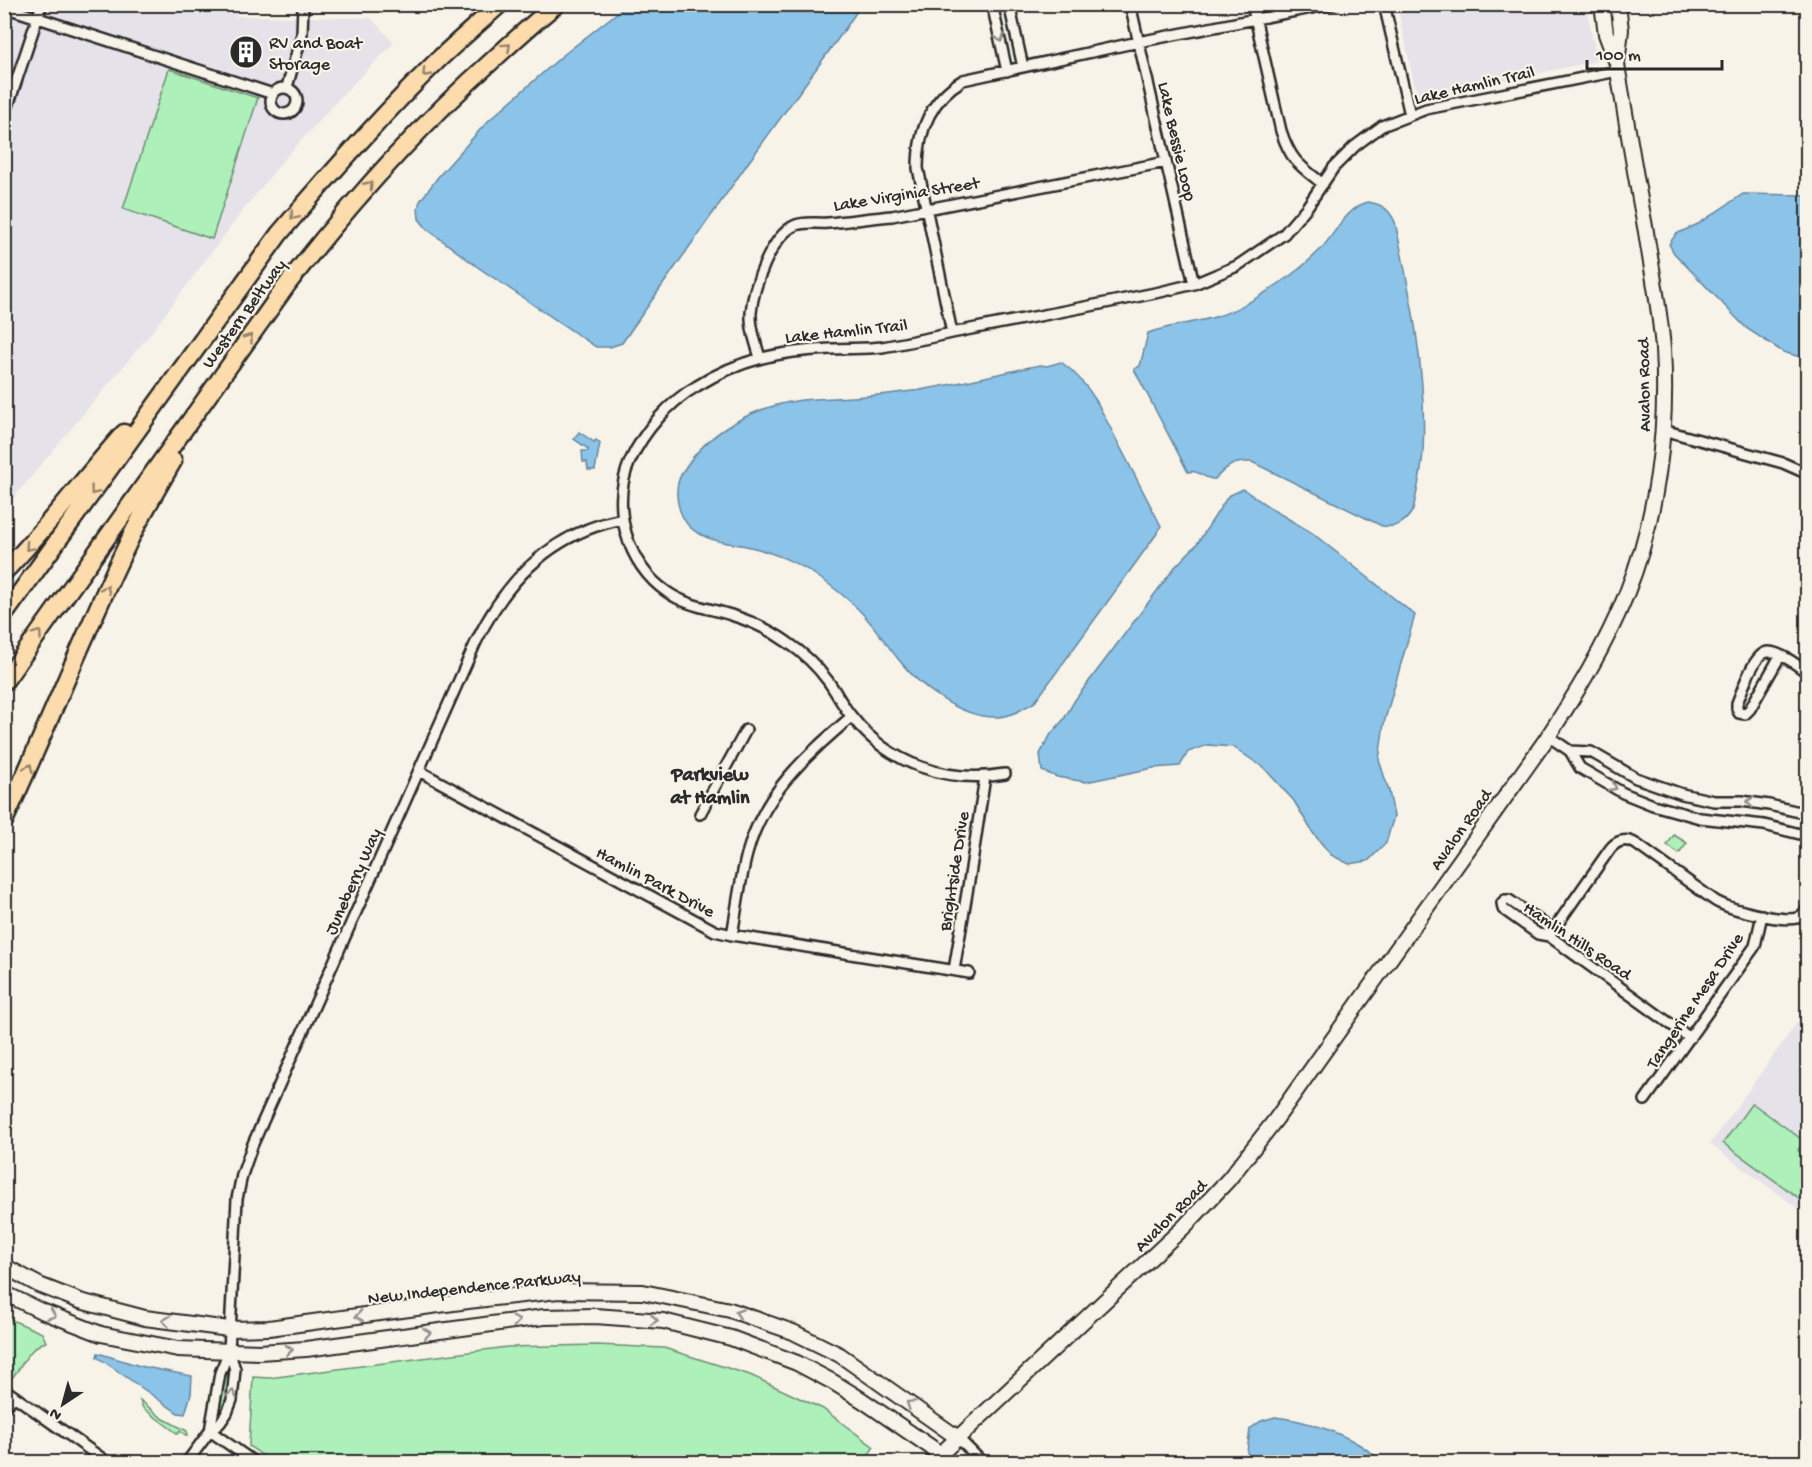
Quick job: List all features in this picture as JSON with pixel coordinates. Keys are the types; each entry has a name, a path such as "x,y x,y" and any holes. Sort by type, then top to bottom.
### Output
{"highway":[{"name":"Western Beltway","path":"4,615 279,234 374,127 438,61 500,4"},
{"name":"Western Beltway","path":"4,681 319,243 398,152 460,89 557,4"},
{"path":"4,821 130,539 175,457 235,357"},
{"path":"4,572 33,543 99,462 176,375"}],"main road":[{"name":"Avalon Road","path":"942,1460 958,1438 1147,1264 1229,1179 1276,1119 1548,736 1598,657 1626,594 1643,543 1658,477 1663,430 1663,349 1652,268 1617,67 1606,34 1602,4"},
{"name":"Avalon Road","path":"1617,67 1621,30 1618,4"},
{"name":"New Independence Parkway","path":"4,1266 39,1285 80,1301 145,1318 229,1329 269,1328 558,1291 643,1292 730,1310 793,1332 840,1355 958,1438"},
{"path":"4,1293 39,1310 101,1334 178,1349 280,1351 341,1346 544,1317 595,1316 663,1321 731,1338 797,1363 862,1400 942,1460"}],"street":[{"path":"4,118 42,4"},
{"path":"287,87 302,34 303,4"},
{"path":"992,4 1007,70"},
{"path":"1009,4 1023,67"},
{"name":"Lake Bessie Loop","path":"1130,4 1194,284"},
{"path":"1252,4 1287,149 1301,167 1323,184"},
{"path":"952,333 918,168 918,153 924,124 933,108 951,87 963,80 1007,70 1332,4"},
{"path":"1384,4 1410,115"},
{"path":"4,7 273,94"},
{"name":"Lake Hamlin Trail","path":"1005,774 985,777 948,774 906,761 875,741 851,717 822,673 802,653 782,638 750,621 689,604 661,588 646,572 629,543 623,519 622,488 630,462 662,413 696,386 724,371 760,358 790,352 880,347 1194,284 1238,266 1284,234 1334,167 1355,146 1382,126 1426,109 1617,67"},
{"path":"287,87 295,92 298,101 295,110 282,114 274,110 271,102 273,94 279,88 287,87"},
{"name":"Lake Virginia Street","path":"760,358 752,328 751,313 754,292 763,267 775,246 794,226 802,223 851,221 927,209 1166,162"},
{"path":"1663,430 1783,463 1808,474"},
{"name":"Juneberry Way","path":"229,1351 237,1199 245,1165 481,632 491,613 508,590 535,562 561,542 593,526 623,519"},
{"path":"1780,656 1750,709 1746,713 1740,713 1737,704 1758,657 1767,652 1780,656 1808,673"},
{"path":"732,935 748,853 764,812 799,763 851,717"},
{"path":"700,814 746,730"},
{"path":"1548,736 1570,751 1580,768 1623,793 1653,806 1700,818 1764,825 1808,836"},
{"path":"1570,751 1591,752 1636,778 1682,794 1714,801 1742,801 1769,805 1808,814"},
{"name":"Hamlin Park Drive","path":"419,771 715,931 969,973"},
{"name":"Brightside Drive","path":"954,970 985,777"},
{"path":"1551,933 1610,849 1623,840 1636,844 1721,904 1732,909 1790,919 1800,916 1808,909"},
{"name":"Hamlin Hills Road","path":"1551,933 1539,934 1529,928 1503,909 1502,903 1509,900 1690,1038"},
{"name":"Tangerine Mesa Drive","path":"1645,1100 1755,946 1762,915"},
{"path":"210,1431 220,1373 229,1351"},
{"path":"187,1462 210,1431 220,1423 232,1400 236,1369 229,1351"},
{"path":"4,1389 107,1462"},
{"path":"4,1408 14,1396"},
{"path":"210,1431 254,1462"},
{"path":"958,1438 982,1462"}],"shaded area":[{"path":"236,4 236,16 371,18 394,43 286,157 151,333 5,508 5,5"},
{"path":"1397,5 1586,5 1597,61 1426,96 1418,92 1415,87"},
{"path":"1807,1009 1807,1215 1710,1144"}],"green space":[{"path":"169,69 258,98 212,239 123,209"},
{"path":"1674,835 1687,843 1679,854 1667,845"},
{"path":"1752,1103 1804,1141 1798,1150 1807,1157 1807,1204 1723,1143"},
{"path":"5,1317 42,1333 46,1342 34,1348 9,1381 5,1377"},
{"path":"597,1345 664,1348 750,1375 823,1409 874,1447 863,1462 272,1462 249,1446 253,1377 269,1378 507,1347"},
{"path":"227,1374 228,1391 217,1420 224,1375"},
{"path":"140,1400 162,1418 187,1431 187,1436 180,1431 178,1434 143,1408"}],"water":[{"path":"627,5 861,5 622,343 610,347 596,347 479,268 427,229 419,219 418,208 420,201 438,177 487,122 562,56"},
{"path":"1743,194 1807,195 1807,359 1783,352 1746,328 1674,253 1669,244 1676,234 1698,224"},
{"path":"1368,202 1384,208 1395,222 1412,307 1423,393 1422,458 1413,510 1404,521 1392,526 1382,526 1252,462 1231,465 1215,479 1192,471 1188,472 1134,369 1140,366 1148,333 1215,317 1233,311 1258,297 1306,263 1320,250 1353,210"},
{"path":"1061,362 1081,380 1097,402 1161,526 1035,702 1013,714 998,717 984,716 956,707 918,681 859,610 823,580 801,566 774,554 704,536 691,528 682,515 677,489 682,473 692,458 719,433 734,423 767,408 802,400 873,396 920,390"},
{"path":"579,432 594,442 596,440 600,443 595,470 588,470 587,462 583,462 582,451 588,451 588,449 574,439"},
{"path":"1243,489 1311,532 1415,615 1384,723 1379,760 1394,816 1386,843 1368,861 1349,864 1331,855 1313,833 1294,801 1264,768 1233,747 1208,745 1188,752 1180,766 1153,768 1086,782 1057,777 1042,771 1040,754 1075,700 1175,567 1197,544 1228,496"},
{"path":"98,1353 140,1366 192,1376 191,1394 185,1414 178,1413 97,1357"},
{"path":"1275,1417 1330,1430 1360,1445 1383,1462 1249,1462 1247,1452 1250,1429 1261,1421"}],"place":[{"name":"RV and Boat Storage","path":"246,52"}],"district":[{"name":"Parkview at Hamlin","path":"710,784"}]}
